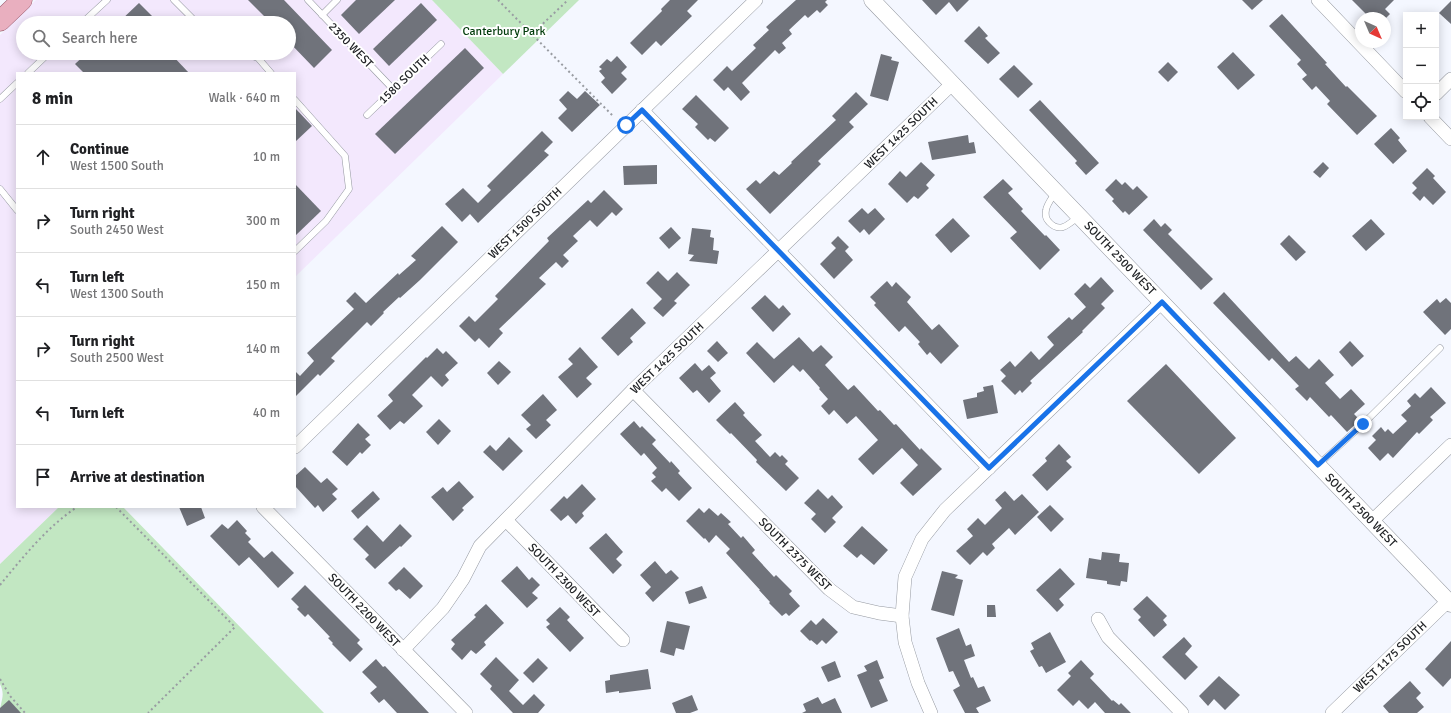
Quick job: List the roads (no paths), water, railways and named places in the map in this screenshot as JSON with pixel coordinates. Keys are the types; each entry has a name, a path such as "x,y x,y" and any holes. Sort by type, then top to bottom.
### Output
{"main road":[{"path":"0,21 22,0"}],"street":[{"name":"WEST 1500 SOUTH","path":"296,446 756,0"},
{"name":"SOUTH 2500 WEST","path":"872,0 1450,602"},
{"path":"1318,0 1403,89"},
{"path":"1439,91 1451,79"},
{"name":"WEST 1425 SOUTH","path":"403,650 443,608 463,579 480,546 633,390 952,84"},
{"path":"642,110 989,468"},
{"path":"1433,120 1451,139"},
{"path":"931,713 918,683 905,642 902,616 905,577 922,539 945,510 1162,302"},
{"name":"SOUTH 2375 WEST","path":"633,390 829,589 853,607 879,613 902,616"},
{"path":"1372,521 1451,445"},
{"name":"SOUTH 2200 WEST","path":"264,508 466,713"},
{"name":"SOUTH 2300 WEST","path":"506,520 623,640"},
{"name":"WEST 1175 SOUTH","path":"1332,713 1450,602"},
{"path":"1098,619 1108,637 1182,713"}],"lane":[{"path":"90,16 107,0"},
{"path":"174,0 190,16"},
{"name":"2350 WEST","path":"308,0 394,89"},
{"path":"322,15 337,0"},
{"name":"1580 SOUTH","path":"367,115 441,44"},
{"path":"29,72 42,60"},
{"path":"260,60 270,72"},
{"path":"0,99 16,84"},
{"path":"296,101 345,156 349,189 326,221 296,250"},
{"path":"0,189 16,209"},
{"path":"1056,191 1046,208 1045,214 1051,225 1055,228 1064,228 1079,216"},
{"path":"1318,465 1363,424 1440,348"}],"park label":[{"name":"Canterbury Park","path":"504,31"}]}
